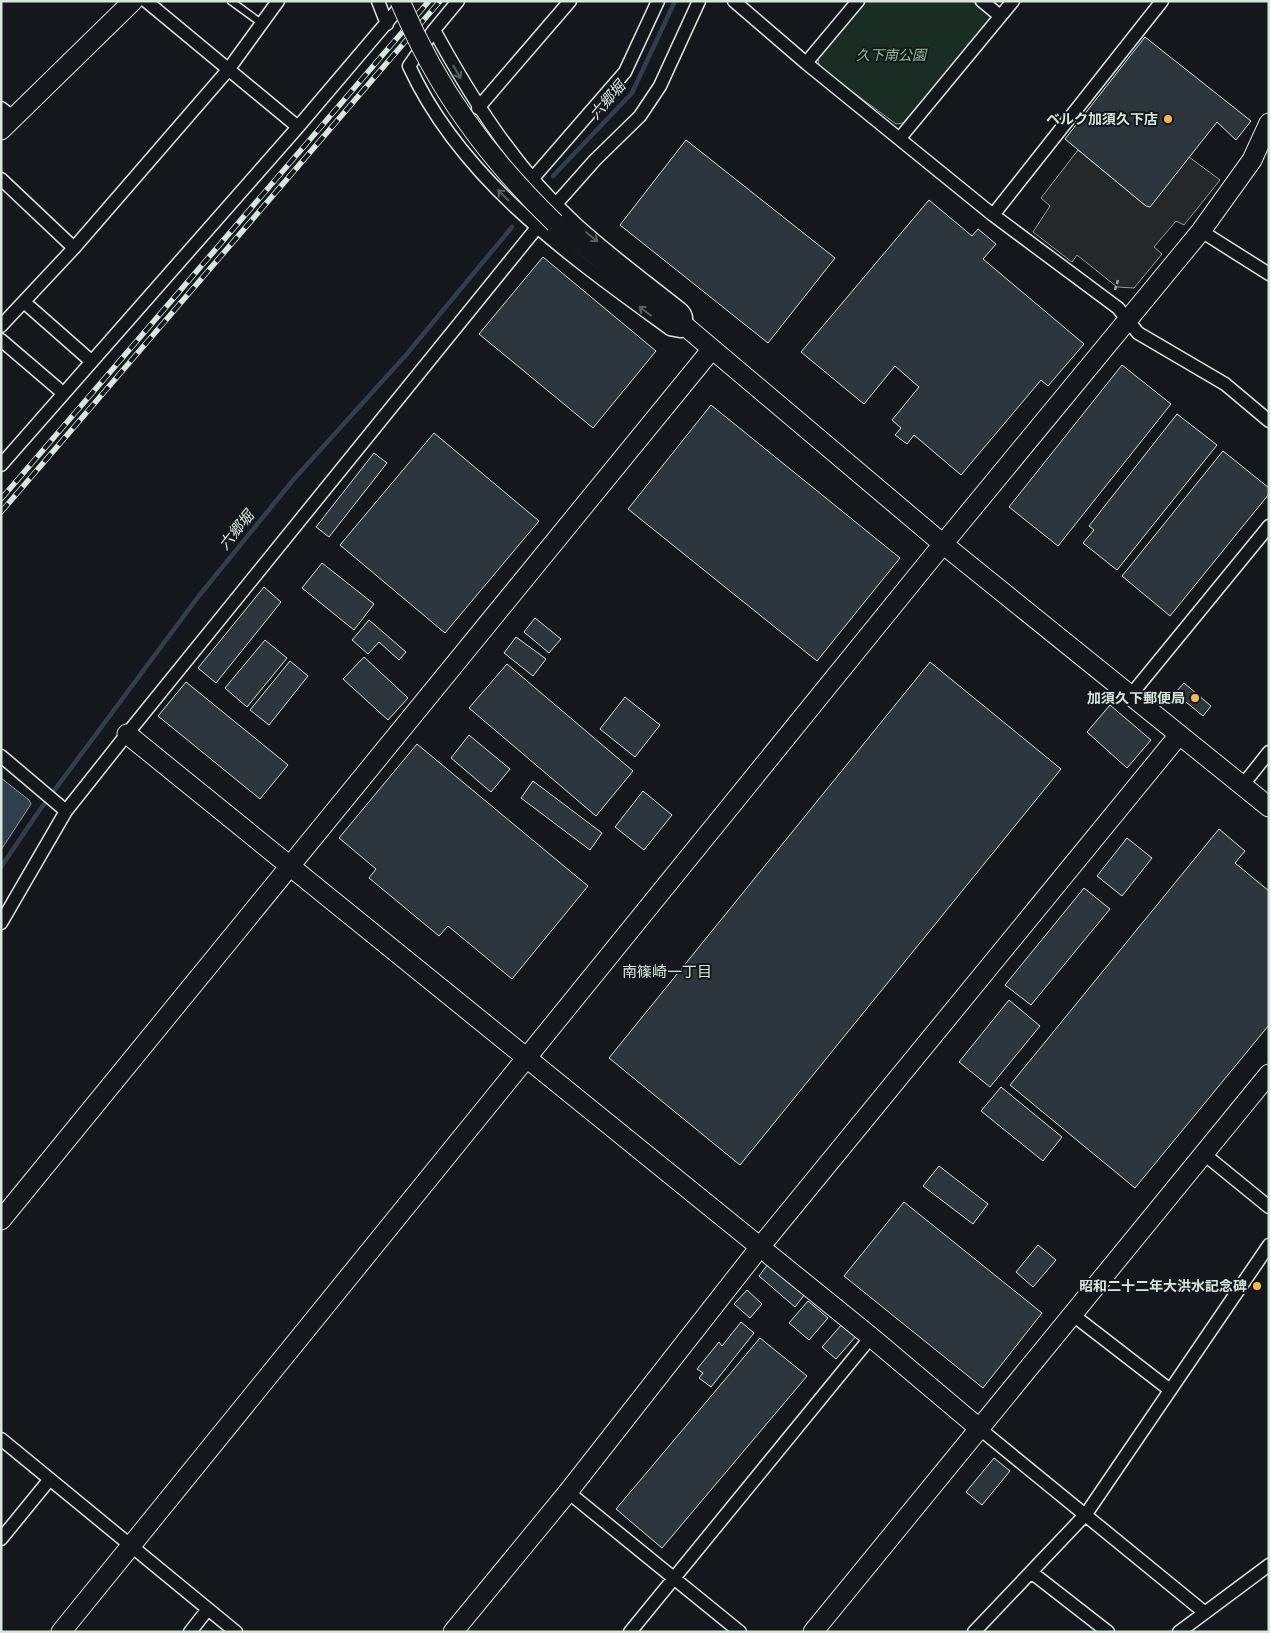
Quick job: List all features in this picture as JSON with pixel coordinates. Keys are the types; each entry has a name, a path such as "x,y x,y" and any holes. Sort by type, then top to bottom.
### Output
{"street":[{"path":"6,119 133,1"},
{"path":"146,1 298,127"},
{"path":"1,326 74,248 228,70 278,1"},
{"path":"378,1 387,24"},
{"path":"400,1 447,92 462,116 547,226"},
{"path":"1,466 91,360 298,127 405,1"},
{"path":"458,1 434,30 409,66 421,93 460,150 547,226 685,326 942,544 1269,807"},
{"path":"478,108 570,1"},
{"path":"532,178 625,72 658,1"},
{"path":"1,923 66,811 337,473 547,226 556,204 595,160 640,116 660,86 699,1"},
{"path":"734,1 806,64 993,215 1118,308 1138,333 1224,384 1269,421"},
{"path":"806,64 858,1"},
{"path":"982,1 1000,16"},
{"path":"900,138 1013,1"},
{"path":"993,215 1162,1"},
{"path":"434,30 478,108 503,144 532,178 577,225 682,310 686,314 685,326"},
{"path":"61,1632 942,544 1201,231 1252,160 1269,123"},
{"path":"1,179 74,248"},
{"path":"1201,231 1269,274"},
{"path":"24,302 91,360"},
{"path":"1,340 63,393"},
{"path":"1,1220 712,350"},
{"path":"1130,696 1269,526"},
{"path":"127,734 871,1337 980,1429 1204,1612"},
{"path":"453,1632 568,1492 760,1248 1179,735"},
{"path":"1242,786 1269,752"},
{"path":"1,756 66,811"},
{"path":"813,1632 1269,1074"},
{"path":"1204,1154 1269,1207"},
{"path":"978,1631 1086,1514 1269,1245"},
{"path":"1073,1315 1170,1390"},
{"path":"630,1632 871,1337"},
{"path":"1,1440 236,1632"},
{"path":"1,1539 50,1479"},
{"path":"568,1492 740,1632"},
{"path":"1179,1632 1269,1565"},
{"path":"1031,1572 1108,1632"},
{"path":"190,1632 208,1609"}],"lane":[{"path":"231,1 261,23"}],"green space":[{"name":"久下南公園","path":"865,1 972,1 991,17 991,21 903,123 896,124 819,67 818,58"}],"shaded area":[{"path":"1078,150 1146,206 1189,157 1220,180 1184,225 1176,221 1154,247 1162,254 1134,288 1117,287 1077,255 1072,262 1033,232 1050,206 1041,198"}],"water":[{"path":"1,778 29,800 31,804 1,850"}],"building":[{"path":"1145,37 1251,121 1236,140 1217,122 1150,207 1146,206 1065,139"},
{"path":"686,140 835,258 768,343 620,225"},
{"path":"929,200 972,236 978,229 996,244 983,259 1084,344 1048,386 1041,380 961,475 914,435 907,444 895,435 901,428 892,420 919,387 895,366 864,404 801,352"},
{"path":"543,257 656,351 593,428 479,334"},
{"path":"1122,365 1171,404 1058,546 1009,507"},
{"path":"711,405 900,558 817,661 628,509"},
{"path":"1177,414 1217,445 1117,570 1083,543 1094,530 1089,526"},
{"path":"434,433 539,521 445,633 340,545"},
{"path":"1223,451 1269,488 1269,494 1170,616 1122,576"},
{"path":"374,453 387,463 329,537 316,527"},
{"path":"322,563 374,604 354,630 302,588"},
{"path":"264,587 281,602 216,683 198,668"},
{"path":"535,618 561,639 549,653 524,632"},
{"path":"369,620 406,652 399,660 379,642 368,654 352,640"},
{"path":"516,637 546,659 533,676 504,653"},
{"path":"265,640 287,658 247,707 225,688"},
{"path":"364,657 408,698 388,720 343,679"},
{"path":"290,661 308,676 269,725 250,710"},
{"path":"930,662 1061,769 740,1165 609,1058"},
{"path":"507,664 633,771 596,816 469,708"},
{"path":"186,682 288,765 260,799 158,716"},
{"path":"1184,683 1211,706 1203,716 1175,693"},
{"path":"625,697 660,725 635,757 600,729"},
{"path":"1110,705 1151,740 1127,768 1087,732"},
{"path":"469,735 510,769 491,792 451,758"},
{"path":"417,744 588,886 512,979 448,926 439,936 369,878 376,869 339,838"},
{"path":"533,781 602,833 590,850 521,798"},
{"path":"643,791 672,815 644,850 615,827"},
{"path":"1219,829 1245,851 1235,863 1269,891 1269,1025 1135,1188 1010,1085"},
{"path":"1127,838 1152,858 1122,896 1097,876"},
{"path":"1084,888 1110,909 1031,1005 1005,985"},
{"path":"1009,1000 1040,1026 990,1087 959,1062"},
{"path":"1001,1087 1062,1137 1043,1161 981,1111"},
{"path":"939,1166 988,1204 973,1224 923,1186"},
{"path":"904,1202 1042,1313 983,1388 844,1276"},
{"path":"1038,1245 1056,1260 1033,1287 1016,1272"},
{"path":"768,1264 805,1294 795,1307 759,1276"},
{"path":"747,1290 762,1304 750,1318 734,1304"},
{"path":"808,1301 828,1318 809,1340 789,1323"},
{"path":"741,1322 754,1333 711,1387 699,1378 703,1373 697,1369 719,1342 722,1346"},
{"path":"843,1323 857,1335 836,1359 822,1347"},
{"path":"760,1338 807,1376 662,1548 616,1509"},
{"path":"994,1458 1010,1471 982,1505 966,1492"}],"waterway":[{"name":"六郷堀","path":"553,176 632,93 675,1"},
{"name":"六郷堀","path":"1,867 39,811 198,597 294,479 406,355 512,227"}],"railway":[{"path":"1,499 429,1"},
{"path":"1,512 440,1"}],"place":[{"name":"ベルク加須久下店","path":"1168,119"},
{"name":"加須久下郵便局","path":"1195,698"},
{"name":"昭和二十二年大洪水記念碑","path":"1257,1286"}],"district":[{"name":"南篠崎一丁目","path":"667,971"}]}
